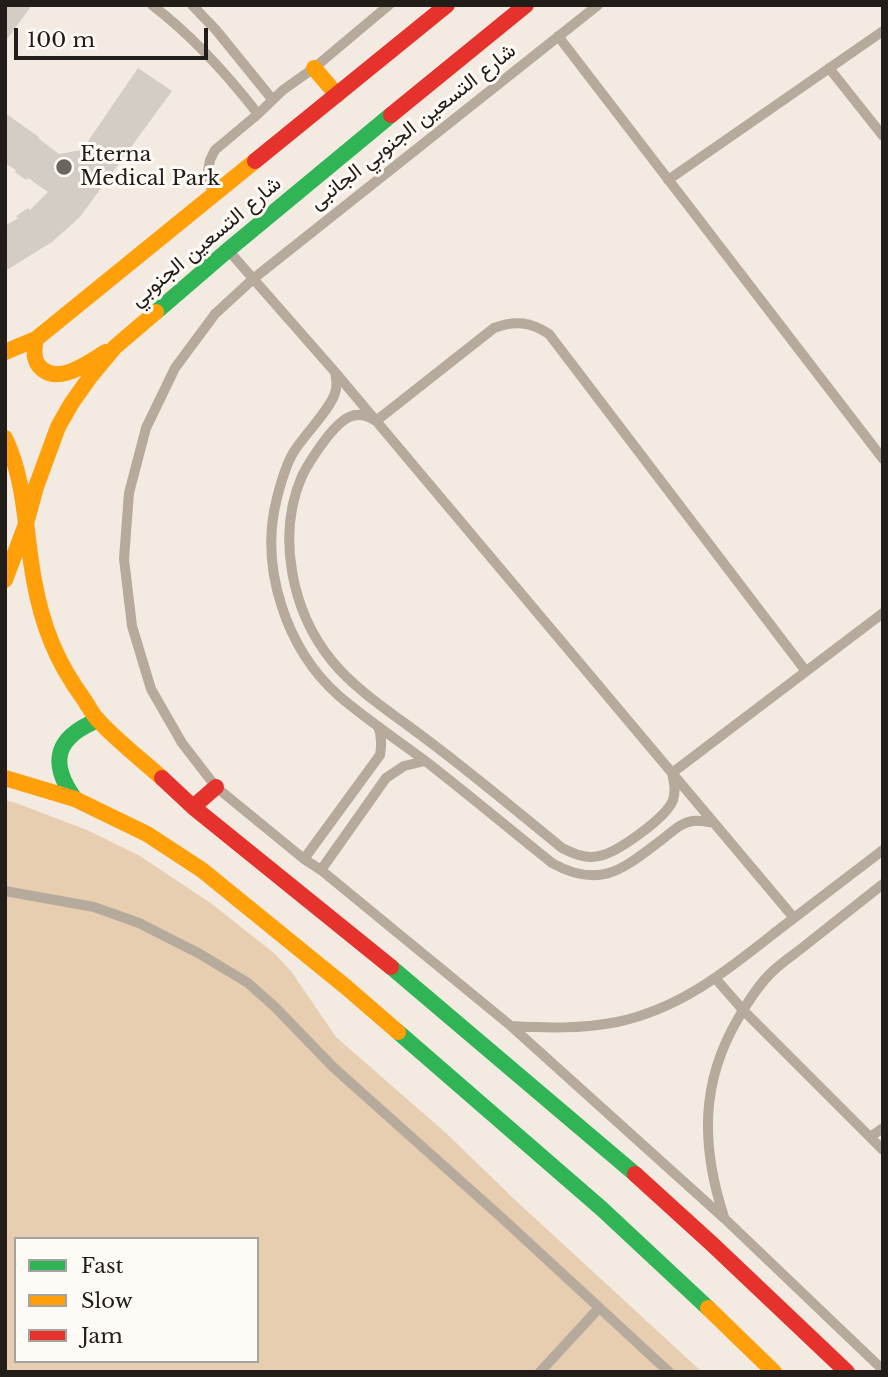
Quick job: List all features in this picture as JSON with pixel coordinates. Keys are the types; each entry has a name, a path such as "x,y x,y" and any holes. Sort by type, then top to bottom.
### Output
{"street":[{"path":"153,5 218,65 258,114"},
{"path":"192,5 272,99"},
{"path":"213,197 208,171 215,150 272,99 314,68 389,5"},
{"name":"شارع التسعين الجنوبي","path":"5,352 36,339 447,5"},
{"name":"شارع التسعين الجنوبي","path":"5,580 58,427 78,395 115,347 228,250 527,5"},
{"name":"شارع التسعين الجنوبي الجانبى","path":"598,5 253,279 215,314 175,368 146,428 129,493 124,559 132,626 151,689 182,743 216,787 510,1026 725,1219 883,1370"},
{"path":"190,37 205,19"},
{"path":"668,180 883,31"},
{"path":"558,36 883,459"},
{"path":"314,68 337,95"},
{"path":"829,68 883,136"},
{"path":"228,250 335,372 794,918"},
{"path":"376,421 494,328 517,323 539,328 549,334 805,670"},
{"path":"36,339 35,359 44,370 56,374 70,372 115,347"},
{"path":"335,372 337,381 333,399 304,437 284,472 275,502 272,532 272,562 287,621 300,648 318,673 338,695 552,863 566,871 583,876 600,876 616,871 680,826 691,821 714,823"},
{"path":"376,421 370,417 355,415 342,421 309,463 301,479 294,505 290,547 295,587 304,614 332,661 351,681 573,854 585,857 609,854 658,819 668,810 673,799 672,773"},
{"path":"5,438 19,475 37,600 46,630 67,676 98,720 193,807 389,966 636,1175 847,1372"},
{"path":"672,773 883,613"},
{"path":"75,799 68,792 60,774 60,755 67,738 73,732 98,720"},
{"path":"304,859 380,755 382,735 378,726"},
{"path":"321,870 386,778 404,765 425,761"},
{"path":"5,778 75,799 128,824 175,851 219,883 336,978 602,1209 774,1372"},
{"path":"193,807 216,787"},
{"path":"510,1026 587,1027 650,1013 680,1000 716,979 883,850"},
{"path":"725,1219 709,1163 707,1134 708,1106 721,1050 752,995 774,970 883,884"},
{"path":"5,891 94,907 139,923 200,954 248,984 275,1007 333,1067 669,1372"},
{"path":"716,979 743,1010 883,1150"},
{"path":"870,1137 883,1128"},
{"path":"540,1372 599,1308"}],"shaded area":[{"path":"5,800 87,830 140,856 212,904 275,954 291,971 336,1037 446,1133 702,1372 5,1372"}],"building":[{"path":"5,5 32,5 5,42"},
{"name":"Eterna Medical Park","path":"138,68 172,91 80,217 52,242 5,271 5,226 28,208 30,210 48,192 28,178 26,180 5,163 5,113 59,154 82,150"}],"traffic: fast":[{"path":"156,312 391,115"},
{"path":"75,799 61,773 61,752 73,734 98,720"},
{"path":"391,967 635,1174"},
{"path":"398,1032 602,1209 708,1308"}],"traffic: slow":[{"path":"314,68 337,95"},
{"path":"5,352 36,339 255,161"},
{"path":"5,580 58,427 90,377 115,347 156,312"},
{"path":"36,339 34,353 37,363 46,372 55,374 73,371 106,352"},
{"path":"5,438 21,490 37,596 58,656 96,718 162,778"},
{"path":"5,778 75,799 147,834 202,870 398,1032"},
{"path":"708,1308 774,1372"}],"traffic: jam":[{"path":"255,161 447,5"},
{"path":"391,115 526,5"},
{"path":"162,778 193,807 391,967"},
{"path":"193,807 216,787"},
{"path":"635,1174 847,1372"}],"place":[{"name":"Eterna Medical Park","path":"64,167"}]}
